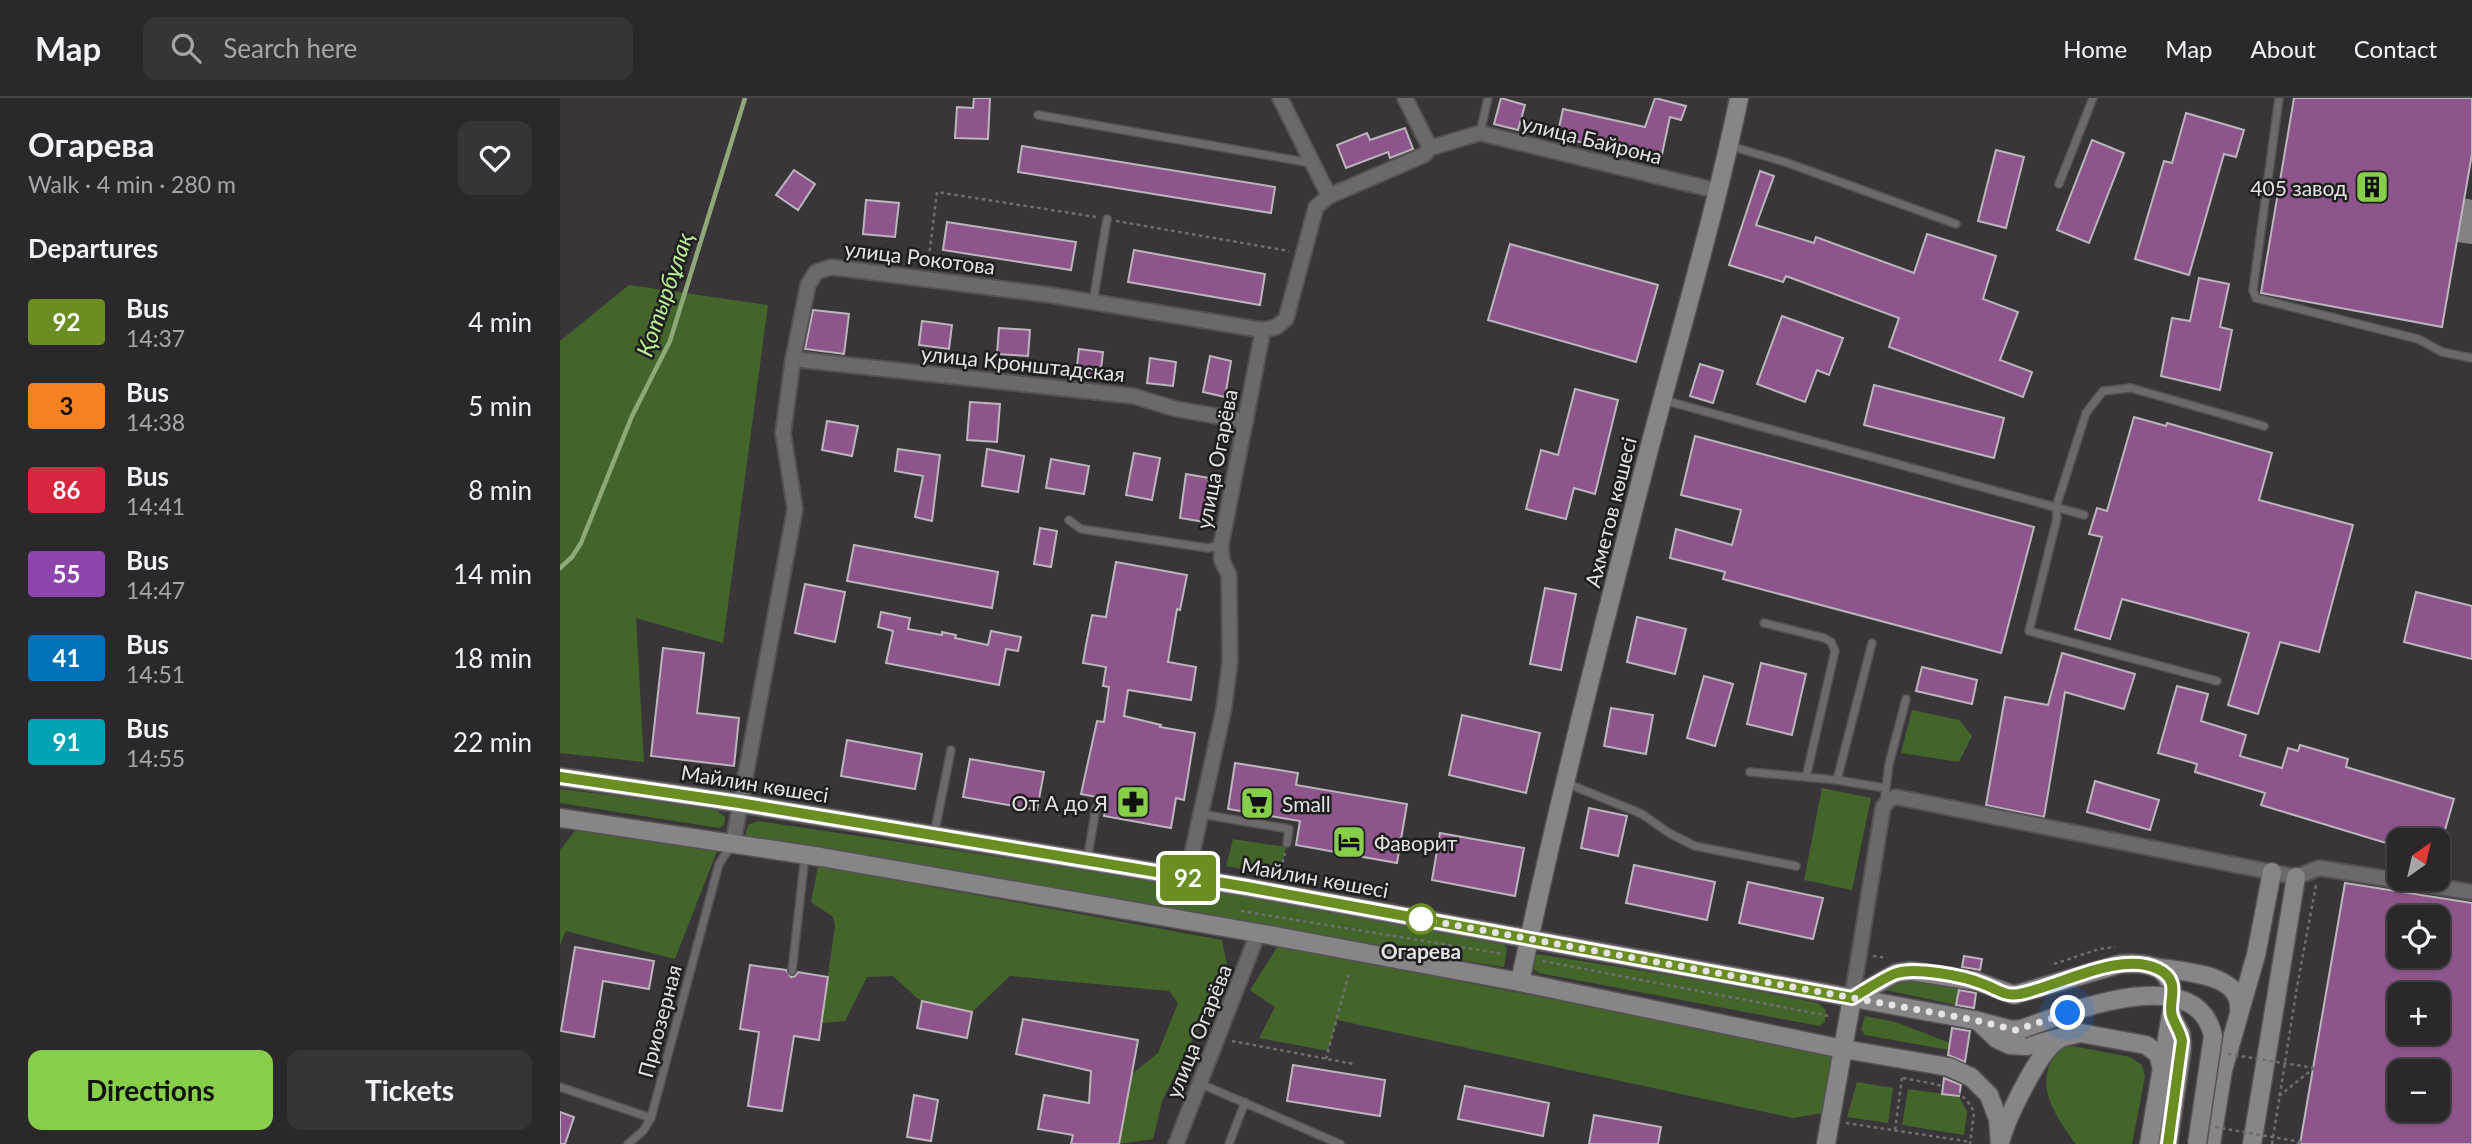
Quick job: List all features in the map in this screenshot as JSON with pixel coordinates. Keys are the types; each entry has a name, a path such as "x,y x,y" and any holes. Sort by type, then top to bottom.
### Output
{"street":[{"path":"1280,98 1329,196"},
{"path":"1405,98 1430,148"},
{"name":"Ахметов көшесі","path":"1520,982 1566,783 1662,400 1718,191 1739,98"},
{"path":"1262,330 1276,327 1286,319 1316,207 1329,196 1423,155 1430,148 1480,133"},
{"name":"улица Байрона","path":"1480,133 1718,191"},
{"name":"улица Рокотова","path":"733,843 795,509 783,433 807,285 816,272 831,267 926,279 1093,302 1262,330"},
{"name":"улица Огарёва","path":"1187,877 1224,708 1230,661 1229,575 1222,561 1221,545 1262,330"},
{"name":"улица Кронштадская","path":"793,359 1133,396 1176,409 1246,421"},
{"name":"Майлин көшесі","path":"560,777 739,803 1187,877 1974,1020 2012,1030 2113,1000 2164,996 2188,1002 2208,1020 2213,1036 2211,1052"},
{"path":"1826,1144 1883,807 1890,799 1903,797 2296,877 2319,868 2472,892"},
{"path":"563,822 733,843 1258,933 1520,982 1843,1049 1949,1067 1971,1077 1985,1090 1998,1119 2000,1144"},
{"path":"2206,1141 2256,955 2272,872"},
{"path":"2252,1144 2296,877"},
{"name":"улица Огарёва","path":"1176,1144 1258,933"},
{"path":"1852,998 1896,973 1911,971 1976,981 2014,995 2111,966 2129,964 2214,978 2227,984 2239,997 2238,1017"},
{"path":"2149,1144 2174,994 2164,972 2150,966"},
{"path":"2168,1144 2182,1048 2181,1034 2171,1015"},
{"path":"1974,1020 1997,1039 2010,1045 2027,1046 2080,1033 2146,1045 2158,1054 2162,1069"},
{"path":"2000,1144 2004,1129 2039,1059 2049,1046 2064,1037"},
{"path":"2206,1141 2211,1052"}],"lane":[{"path":"1480,133 1488,98"},
{"path":"2059,184 2093,98"},
{"path":"2279,98 2253,290 2256,298 2418,339 2442,352 2472,358"},
{"path":"1038,114 1312,163"},
{"path":"1729,146 1788,163 1956,224"},
{"path":"1093,302 1107,219"},
{"path":"2217,681 2029,631 2057,518 2056,507 2086,413 2103,391 2131,388 2264,426"},
{"path":"1662,400 2084,515"},
{"path":"1069,520 1081,529 1209,548 1221,545"},
{"path":"1764,623 1824,638 1831,642 1835,651 1806,777"},
{"path":"1837,780 1872,643"},
{"path":"1883,807 1906,699"},
{"path":"934,836 951,750"},
{"path":"1749,772 1837,780 1885,788"},
{"path":"1566,783 1642,814 1669,833 1695,846 1796,866"},
{"path":"1087,861 1096,808"},
{"path":"1201,814 1289,829 1287,843"},
{"name":"Приозерная","path":"651,1118 719,864 733,843"},
{"path":"792,971 805,855"},
{"path":"1200,1084 1340,1144"},
{"path":"560,1087 651,1118 643,1131 628,1144"},
{"path":"1229,1144 1245,1102"}],"path":[{"path":"926,279 937,192 1303,254"},
{"path":"1279,876 1287,843"},
{"path":"2272,1144 2319,868"},
{"path":"1241,911 1503,954"},
{"path":"1539,960 1829,1016"},
{"path":"1326,1059 1349,973"},
{"path":"1218,1039 1354,1065"},
{"path":"2211,1052 2314,1068 2274,1100"},
{"path":"1839,1122 1970,1143 1974,1113 1969,1102 1953,1089 1902,1077 1895,1130"},
{"path":"2206,1141 2212,1126 2299,1143"}],"green space":[{"path":"629,285 768,305 723,643 636,618 644,762 560,753 560,341"},
{"path":"1912,710 1959,720 1972,736 1959,762 1901,753"},
{"path":"1822,788 1871,798 1852,890 1804,880"},
{"path":"560,789 714,808 725,817 724,825 719,828 560,803"},
{"path":"758,821 1233,892 1503,942 1507,949 1504,967 1193,918 756,844 745,836 748,825"},
{"path":"579,826 717,851 675,959 566,931 560,945 560,850"},
{"path":"1233,839 1286,847 1279,876 1226,866"},
{"path":"818,866 1222,940 1228,969 1162,1101 1153,1139 1119,1144 1132,1074 1158,1053 1178,1003 1169,991 1010,976 972,1012 918,999 893,976 867,977 845,1021 821,1023 835,926 833,917 811,902"},
{"path":"1278,946 1834,1054 1823,1113 1793,1118 1337,1020 1328,1051 1259,1038 1275,1007 1250,990"},
{"path":"1538,954 1712,982 1818,1003 1826,1010 1825,1022 1819,1026 1539,973 1530,967 1530,960"},
{"path":"1910,976 1959,984 1956,1005 1876,988"},
{"path":"1865,1016 1895,1022 1950,1043 1949,1050 1865,1035 1861,1029"},
{"path":"2063,1046 2130,1057 2142,1065 2145,1077 2132,1144 2074,1142 2052,1106 2046,1082 2053,1058"},
{"path":"1857,1082 1893,1088 1888,1123 1847,1117"},
{"path":"1908,1089 1959,1096 1967,1112 1964,1135 1902,1125"}],"building":[{"path":"974,98 990,98 988,139 955,138 957,107 973,108"},
{"path":"1501,98 1525,105 1518,130 1494,124"},
{"path":"1655,98 1686,106 1681,120 1670,117 1661,159 1557,137 1563,109 1645,127"},
{"name":"405 завод","path":"2294,98 2472,98 2472,154 2442,327 2261,293"},
{"path":"2186,113 2244,130 2236,157 2224,154 2189,275 2135,259 2164,161 2172,163"},
{"path":"1405,128 1413,149 1390,158 1388,152 1346,168 1337,145 1367,133 1370,140"},
{"path":"2092,140 2124,153 2089,243 2057,230"},
{"path":"1022,146 1275,187 1271,213 1018,172"},
{"path":"1996,150 2024,157 2006,228 1978,221"},
{"path":"794,170 815,184 798,210 776,195"},
{"path":"1760,171 1774,176 1756,225 1814,243 1816,237 1914,273 1927,234 1996,256 1983,299 2018,312 2000,360 2032,372 2023,397 1889,347 1899,318 1786,276 1783,282 1729,265"},
{"path":"866,200 899,203 895,237 863,234"},
{"path":"947,222 1076,242 1071,270 943,250"},
{"path":"1510,244 1658,285 1636,362 1488,320"},
{"path":"1134,250 1265,274 1260,305 1128,282"},
{"path":"2199,278 2229,284 2220,327 2232,330 2220,390 2161,376 2172,318 2190,321"},
{"path":"813,310 849,314 844,354 805,349"},
{"path":"1782,316 1843,338 1829,375 1817,370 1805,402 1757,384"},
{"path":"922,321 952,325 949,349 919,345"},
{"path":"999,328 1030,330 1028,356 997,354"},
{"path":"1079,349 1103,352 1100,377 1076,374"},
{"path":"1210,356 1231,361 1225,397 1203,392"},
{"path":"1150,358 1176,362 1173,386 1147,383"},
{"path":"1700,364 1723,371 1713,403 1690,396"},
{"path":"1874,385 2004,418 1994,458 1864,425"},
{"path":"1575,389 1618,400 1595,494 1574,488 1566,519 1526,509 1541,450 1558,455"},
{"path":"970,402 1000,404 997,442 967,440"},
{"path":"2134,417 2166,426 2167,423 2272,453 2259,500 2353,525 2319,652 2280,642 2258,714 2228,705 2249,633 2122,599 2110,639 2075,629 2102,537 2089,534 2097,508 2107,511"},
{"path":"827,421 858,426 852,456 822,450"},
{"path":"1695,436 2034,527 2001,653 1723,579 1725,572 1670,558 1676,529 1732,545 1741,510 1681,495"},
{"path":"898,449 940,455 932,521 915,517 923,476 895,471"},
{"path":"987,449 1024,456 1018,492 982,486"},
{"path":"1134,453 1160,458 1152,500 1126,495"},
{"path":"1051,459 1089,466 1084,494 1046,488"},
{"path":"1186,474 1210,478 1205,522 1180,518"},
{"path":"1040,528 1057,531 1051,567 1034,564"},
{"path":"854,545 998,572 992,608 847,581"},
{"path":"1116,562 1187,575 1180,610 1177,609 1168,662 1196,667 1191,700 1128,690 1124,716 1161,725 1160,727 1195,733 1184,800 1176,798 1171,828 1104,816 1107,799 1081,794 1097,721 1104,722 1109,687 1103,686 1106,667 1083,663 1092,615 1106,617"},
{"path":"805,584 845,592 835,642 795,633"},
{"path":"1545,588 1576,594 1561,670 1530,664"},
{"path":"2416,592 2472,606 2472,659 2404,642"},
{"path":"881,612 910,618 908,629 942,635 942,632 956,635 955,638 988,645 991,631 1021,637 1018,651 1006,649 999,685 886,663 893,631 878,627"},
{"path":"1637,617 1686,629 1675,674 1627,662"},
{"path":"663,648 704,653 697,713 739,718 734,766 651,756"},
{"path":"2062,653 2135,674 2124,709 2065,692 2044,817 1986,805 2005,697 2048,705"},
{"path":"1761,663 1806,674 1792,735 1747,724"},
{"path":"1922,667 1977,680 1972,704 1916,691"},
{"path":"1704,676 1733,684 1715,746 1687,738"},
{"path":"2177,686 2208,694 2201,721 2246,735 2240,756 2282,768 2288,748 2298,751 2300,745 2348,759 2346,767 2454,799 2446,828 2387,828 2387,843 2261,805 2265,793 2195,772 2197,764 2158,753"},
{"path":"1611,708 1653,715 1646,754 1604,746"},
{"path":"1462,715 1540,733 1526,793 1449,775"},
{"path":"847,740 922,754 915,789 841,776"},
{"path":"970,759 1044,772 1037,810 963,797"},
{"path":"1235,763 1298,773 1296,785 1407,804 1397,863 1296,845 1300,821 1228,809"},
{"path":"2095,781 2159,800 2150,830 2087,812"},
{"path":"1589,808 1627,816 1618,856 1581,848"},
{"path":"1440,833 1524,848 1515,896 1432,880"},
{"path":"1634,865 1715,882 1707,920 1626,903"},
{"path":"1748,882 1823,898 1813,939 1739,923"},
{"path":"2345,883 2472,903 2472,1144 2300,1144"},
{"path":"575,947 654,961 649,989 603,981 594,1037 561,1031"},
{"path":"1964,956 1982,959 1980,970 1962,967"},
{"path":"750,965 786,970 791,977 798,972 828,977 819,1040 794,1036 782,1111 748,1106 759,1032 740,1029"},
{"path":"1959,990 1976,993 1974,1008 1956,1005"},
{"path":"922,1001 972,1012 967,1038 917,1028"},
{"path":"1023,1019 1138,1040 1119,1144 1071,1144 1073,1135 1038,1129 1044,1095 1089,1103 1091,1071 1016,1054"},
{"path":"1952,1028 1970,1031 1965,1062 1948,1055"},
{"path":"1293,1065 1385,1080 1380,1116 1287,1101"},
{"path":"1944,1078 1961,1085 1959,1096 1942,1094"},
{"path":"1465,1086 1549,1103 1543,1136 1458,1119"},
{"path":"914,1095 938,1100 931,1141 907,1137"},
{"path":"560,1112 574,1117 565,1144 560,1144"},
{"path":"1594,1115 1661,1127 1658,1144 1589,1144"}],"waterway":[{"name":"Қотырбұлақ","path":"560,568 572,557 581,543 632,416 670,341 745,98"}],"taxiway":[{"path":"2460,220 2472,222"}],"bus line":[{"name":"92","path":"560,777 739,803 1247,887 1852,998 1896,973 1911,971 1955,976 2014,995 2111,966 2150,966 2164,972 2173,987 2171,1015 2182,1041 2168,1144"}],"place":[{"name":"405 завод","path":"2372,187"},
{"name":"От А до Я","path":"1133,802"},
{"name":"Small","path":"1257,803"},
{"name":"Фаворит","path":"1349,842"},
{"name":"Огарева","path":"1421,919"}],"route":[{"path":"1421,919 1974,1020 2012,1030 2068,1013"}]}
